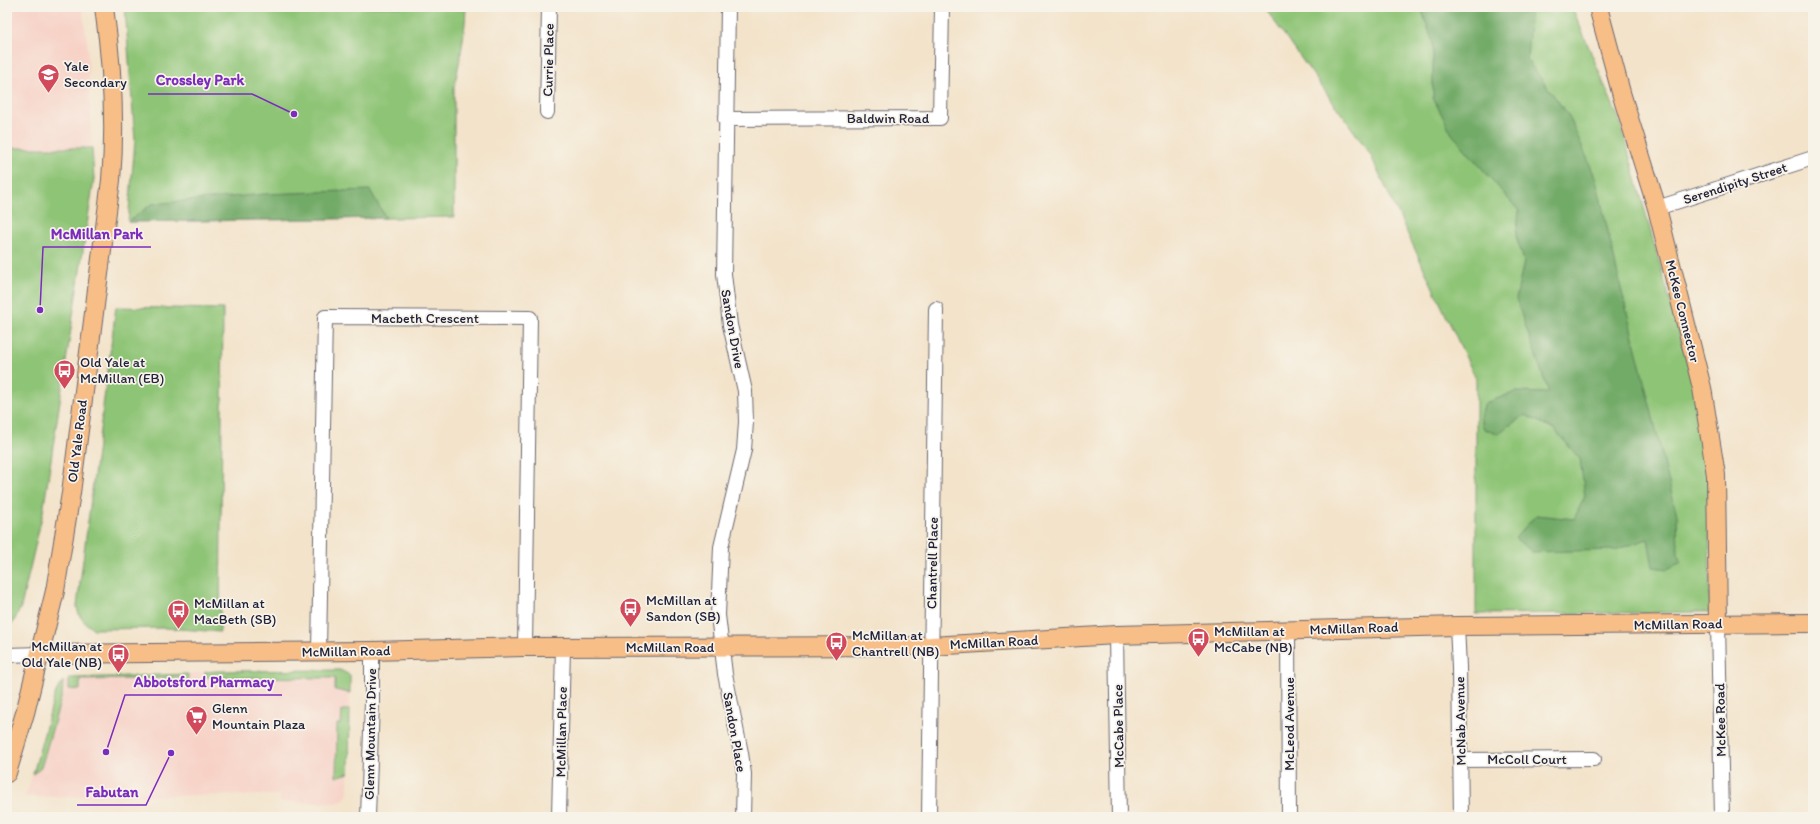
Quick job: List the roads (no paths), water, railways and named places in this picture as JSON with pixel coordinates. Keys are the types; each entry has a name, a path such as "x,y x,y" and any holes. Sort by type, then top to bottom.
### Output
{"main road":[{"name":"Old Yale Road","path":"7,773 40,654 55,591 71,493 111,180 114,148 111,74 104,7"},
{"name":"McKee Connector","path":"1598,7 1657,208 1702,388 1716,475 1718,623"},
{"name":"McMillan Road","path":"40,654 372,651 525,647 722,648 931,646 1116,635 1288,630 1457,626 1813,623"}],"street":[{"name":"Currie Place","path":"547,112 548,7"},
{"name":"Sandon Drive","path":"722,648 718,615 721,547 744,450 746,422 745,391 730,325 724,274 725,119 728,7"},
{"name":"Baldwin Road","path":"725,119 940,118 942,7"},
{"name":"Serendipity Street","path":"1657,208 1813,158"},
{"name":"Chantrell Place","path":"929,817 936,310"},
{"name":"Macbeth Crescent","path":"319,651 325,317 530,318 525,647"},
{"name":"McKee Road","path":"1718,623 1722,817"},
{"name":"McNab Avenue","path":"1457,626 1461,817"},
{"name":"McLeod Avenue","path":"1288,630 1289,817"},
{"name":"McCabe Place","path":"1116,635 1119,817"},
{"name":"McMillan Place","path":"560,817 563,647"},
{"name":"Sandon Place","path":"722,648 725,674 744,774 743,817"},
{"name":"Glenn Mountain Drive","path":"368,817 372,702 372,651"},
{"name":"McMillan Road","path":"7,655 40,654"},
{"name":"McColl Court","path":"1460,760 1594,759"}],"place":[{"name":"Yale Secondary","path":"48,94"},
{"name":"Crossley Park","path":"294,114"},
{"name":"McMillan Park","path":"40,310"},
{"name":"Old Yale at McMillan (EB)","path":"65,390"},
{"name":"McMillan at Sandon (SB)","path":"631,628"},
{"name":"McMillan at MacBeth (SB)","path":"179,630"},
{"name":"McMillan at McCabe (NB)","path":"1198,658"},
{"name":"McMillan at Chantrell (NB)","path":"836,662"},
{"name":"McMillan at Old Yale (NB)","path":"118,674"},
{"name":"Glenn Mountain Plaza","path":"197,736"},
{"name":"Abbotsford Pharmacy","path":"106,752"},
{"name":"Fabutan","path":"171,753"}]}
